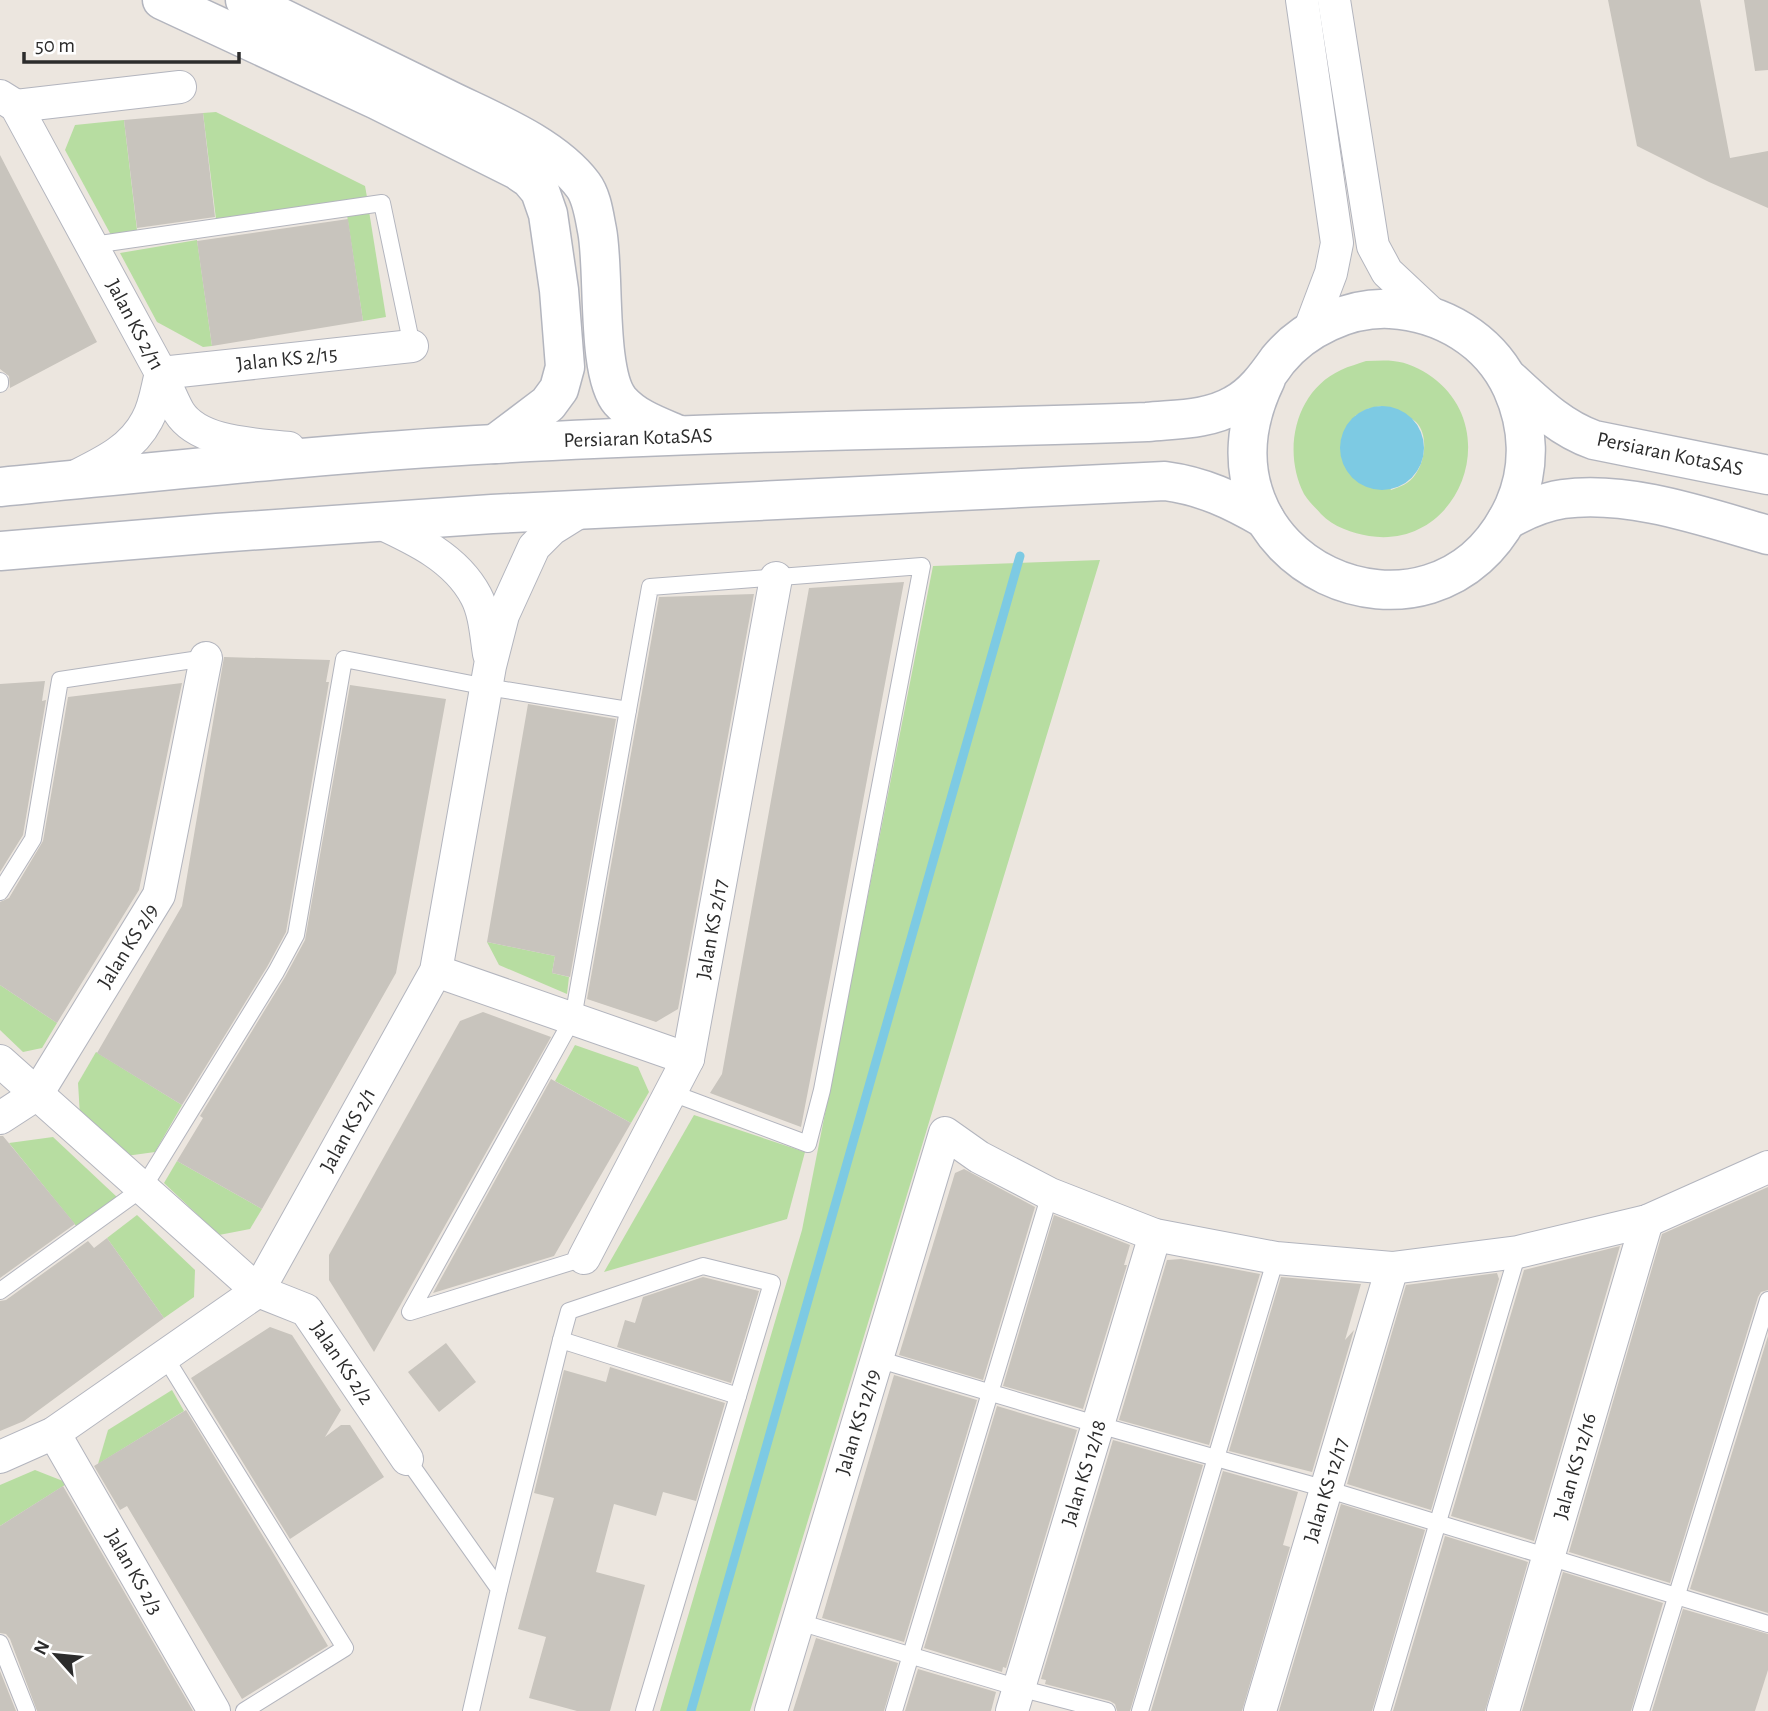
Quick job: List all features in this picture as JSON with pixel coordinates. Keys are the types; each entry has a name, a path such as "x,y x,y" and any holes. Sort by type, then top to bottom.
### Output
{"main road":[{"path":"162,0 377,100 517,170 530,179 540,191 548,214 552,239 565,367 559,389 548,404 495,444"},
{"path":"245,0 522,136 565,167 584,186 593,209 600,241 605,346 611,384 618,399 631,412 679,435"},
{"name":"Persiaran KotaSAS","path":"1508,379 1521,413 1527,449 1518,497 1507,520 1485,548 1455,571 1434,581 1410,587 1361,588 1316,571 1279,539 1265,519 1251,485 1246,449 1255,401 1280,359 1308,334 1339,317 1363,311 1411,311 1435,317 1457,327 1477,342 1494,359 1508,379 1543,411 1576,433 1594,440 1768,475"},
{"name":"Persiaran KotaSAS","path":"0,487 339,454 495,444 679,435 1147,422 1210,416 1236,405 1266,379"},
{"name":"Persiaran KotaSAS","path":"0,551 217,533 584,509 1166,481 1206,489 1265,519"},
{"name":"Persiaran KotaSAS","path":"1507,520 1525,510 1562,499 1611,498 1706,517 1768,535"}],"street":[{"path":"1302,0 1337,243 1331,273 1308,334"},
{"path":"1334,0 1373,246 1387,272 1435,317"},
{"path":"8,101 180,86"},
{"name":"Jalan KS 2/11","path":"8,101 93,245 162,373 180,414 195,429 233,442 339,454"},
{"name":"Jalan KS 2/15","path":"162,373 412,346"},
{"path":"65,481 108,461 131,443 149,418 162,373"},
{"name":"Jalan KS 2/1","path":"0,1457 54,1433 258,1291 436,971 489,677 503,615 534,547 552,529 584,509"},
{"path":"378,522 419,540 459,572 476,596 483,614 489,677"},
{"name":"Jalan KS 2/17","path":"584,1258 688,1059 776,578"},
{"name":"Jalan KS 2/9","path":"0,1118 37,1094 159,895 206,658"},
{"path":"436,971 688,1059"},
{"path":"0,1061 258,1291"},
{"name":"Jalan KS 12/19","path":"771,1711 945,1133 979,1157 1050,1194"},
{"path":"1050,1194 1155,1235 1276,1258 1392,1268 1518,1252 1647,1221 1768,1167"},
{"name":"Jalan KS 12/16","path":"1503,1711 1647,1221"},
{"name":"Jalan KS 12/18","path":"1016,1699 1155,1235"},
{"name":"Jalan KS 12/17","path":"1260,1711 1392,1268"},
{"name":"Jalan KS 2/2","path":"258,1291 306,1310 407,1459"},
{"name":"Jalan KS 2/3","path":"54,1433 214,1711"}],"lane":[{"path":"93,245 382,203 412,346"},
{"path":"584,1258 410,1312 573,1018 650,587 922,566 822,1090 808,1144 672,1093"},
{"path":"0,892 33,839 60,680 206,658"},
{"path":"0,1291 142,1188 296,935 344,659 489,677 628,710"},
{"path":"894,1711 1050,1194"},
{"path":"1382,1711 1440,1523 1518,1252"},
{"path":"1140,1711 1276,1258"},
{"path":"471,1711 569,1311 703,1266 772,1283 644,1711"},
{"path":"1641,1711 1768,1300"},
{"path":"561,1340 738,1396"},
{"path":"165,1357 345,1648 244,1711"},
{"path":"877,1359 1326,1489 1768,1624"},
{"path":"407,1459 499,1590"},
{"path":"799,1622 911,1655 1016,1699 1107,1711"},
{"path":"0,1643 27,1711"}],"green space":[{"path":"216,112 365,186 367,197 216,219 203,113"},
{"path":"124,120 137,230 111,235 65,150 75,125"},
{"path":"369,211 386,317 363,321 347,215"},
{"path":"197,240 212,346 203,347 157,322 120,253"},
{"path":"1366,361 1398,362 1414,366 1428,374 1454,400 1466,426 1468,454 1462,482 1448,506 1427,525 1401,535 1369,536 1337,526 1326,519 1308,499 1297,477 1294,441 1303,407 1325,380 1341,370","holes":["1381,406 1413,419 1420,427 1424,441 1423,456 1415,475 1408,482 1391,490 1355,416 1367,409"]},
{"path":"1100,560 750,1711 660,1711 802,1230 933,566"},
{"path":"487,942 555,956 552,973 569,977 567,994 499,965"},
{"path":"0,985 57,1023 42,1048 23,1052 0,1030"},
{"path":"575,1045 638,1067 649,1092 631,1123 555,1081"},
{"path":"96,1052 182,1105 155,1152 126,1156 80,1116 78,1083"},
{"path":"694,1115 805,1152 787,1219 604,1272"},
{"path":"53,1137 118,1198 77,1227 9,1143"},
{"path":"177,1161 262,1209 250,1229 219,1235 164,1183"},
{"path":"137,1215 195,1270 194,1297 164,1318 107,1238"},
{"path":"172,1390 184,1411 98,1464 108,1430"},
{"path":"35,1470 68,1483 0,1526 0,1485"}],"water":[{"path":"1382,406 1398,409 1412,418 1421,432 1424,448 1421,464 1412,478 1398,487 1382,490 1366,487 1352,478 1343,464 1340,448 1343,432 1352,418 1366,409"}],"building":[{"path":"1608,0 1700,0 1730,158 1768,151 1768,208 1637,146"},
{"path":"1744,0 1768,0 1768,70 1755,71"},
{"path":"203,113 215,217 137,228 124,120"},
{"path":"0,155 97,342 10,388 9,376 0,369"},
{"path":"348,219 363,321 212,346 197,241"},
{"path":"904,582 801,1127 710,1093 722,1074 809,588"},
{"path":"754,594 678,1009 656,1022 587,999 659,597"},
{"path":"224,657 330,660 326,682 329,682 286,932 182,1105 97,1053 182,906"},
{"path":"45,681 42,701 46,700 23,835 0,872 0,684"},
{"path":"182,683 139,890 57,1023 0,985 0,902 9,898 43,841 68,697"},
{"path":"350,685 446,699 396,973 262,1209 177,1161 203,1118 200,1116 305,940"},
{"path":"528,704 616,719 570,977 552,973 555,956 487,942"},
{"path":"483,1012 551,1037 374,1352 329,1280 329,1255 460,1021"},
{"path":"551,1079 631,1123 554,1256 433,1293"},
{"path":"0,1136 3,1136 75,1224 0,1278"},
{"path":"964,1169 1035,1207 983,1380 899,1355 955,1173"},
{"path":"1768,1187 1768,1290 1761,1292 1758,1297 1670,1583 1569,1552 1662,1234"},
{"path":"1054,1215 1130,1245 1124,1265 1127,1265 1083,1409 1003,1386"},
{"path":"107,1238 164,1318 24,1421 0,1431 0,1301 6,1300 88,1241 94,1248"},
{"path":"1620,1246 1534,1541 1451,1516 1524,1270"},
{"path":"1181,1259 1260,1274 1209,1445 1119,1420 1167,1260"},
{"path":"1497,1273 1499,1279 1431,1510 1347,1484 1406,1285"},
{"path":"703,1277 759,1291 731,1383 617,1347 625,1320 635,1323 643,1297"},
{"path":"1281,1277 1361,1284 1345,1340 1354,1330 1312,1472 1229,1451"},
{"path":"270,1327 292,1335 341,1410 325,1437 341,1425 350,1425 384,1477 290,1539 191,1378"},
{"path":"1768,1336 1768,1613 1690,1589"},
{"path":"446,1343 476,1382 439,1412 408,1372"},
{"path":"610,1367 725,1403 696,1501 663,1492 656,1516 614,1504 596,1572 645,1585 610,1711 577,1711 529,1698 546,1637 518,1629 554,1498 534,1493 564,1370 606,1382"},
{"path":"894,1375 977,1400 904,1642 822,1618"},
{"path":"997,1406 1077,1430 1006,1668 1003,1667 1002,1672 924,1648"},
{"path":"186,1410 328,1646 242,1699 127,1506 120,1510 94,1466"},
{"path":"1113,1440 1203,1465 1130,1711 1117,1711 1115,1704 1110,1701 1045,1684 1046,1680 1041,1679"},
{"path":"1223,1471 1298,1492 1283,1545 1290,1547 1242,1711 1151,1711"},
{"path":"63,1486 193,1711 37,1711 10,1639 6,1634 0,1633 0,1526"},
{"path":"1341,1504 1425,1530 1372,1711 1279,1711"},
{"path":"1445,1536 1528,1562 1485,1711 1393,1711"},
{"path":"1563,1572 1663,1603 1631,1711 1522,1711"},
{"path":"1683,1609 1768,1634 1768,1670 1755,1711 1652,1711"},
{"path":"816,1638 898,1663 884,1711 793,1711"},
{"path":"918,1669 996,1692 991,1711 905,1711"},
{"path":"0,1671 16,1711 0,1711"}],"waterway":[{"path":"691,1711 1020,556"}]}
